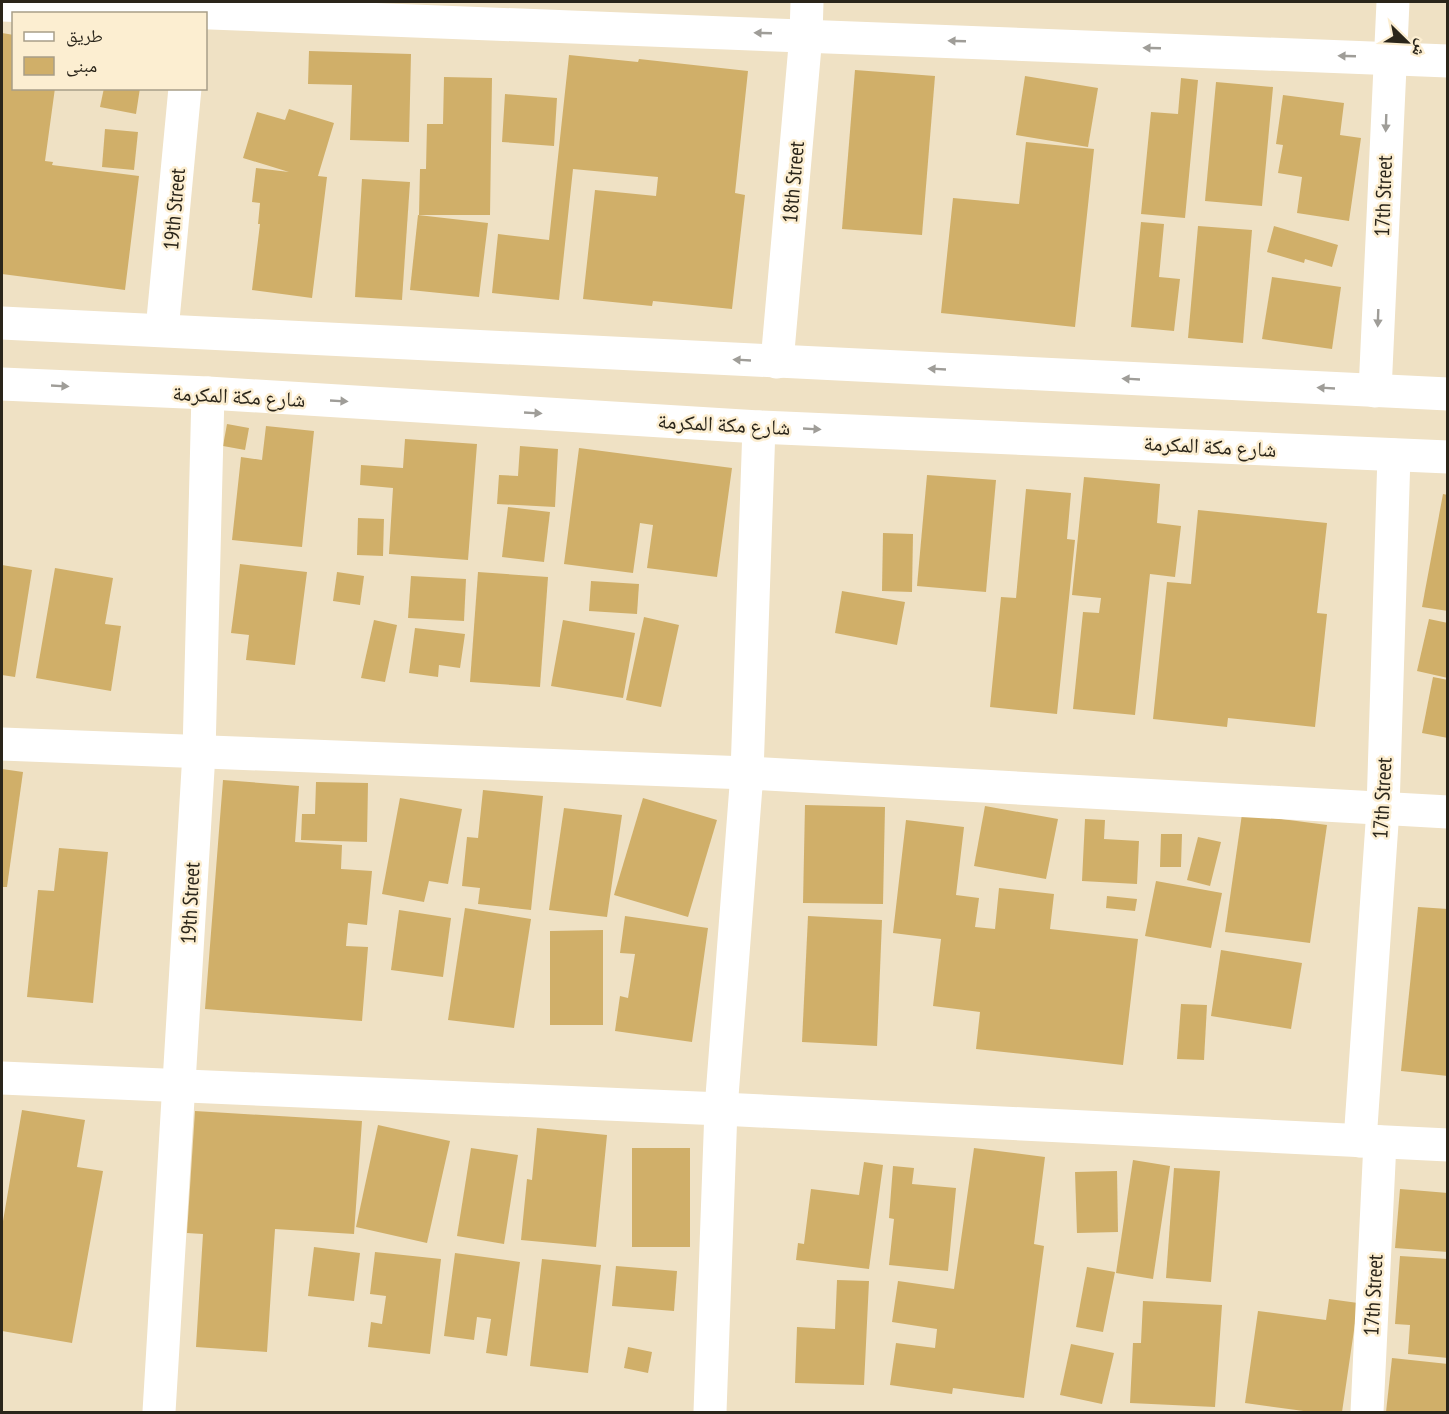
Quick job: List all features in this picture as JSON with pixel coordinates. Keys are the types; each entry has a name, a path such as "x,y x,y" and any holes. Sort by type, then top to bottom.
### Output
{"street":[{"name":"18th Street","path":"777,362 807,2"},
{"name":"17th Street","path":"1375,391 1393,2"},
{"path":"2,5 193,9 1448,61"},
{"name":"19th Street","path":"162,330 185,90"},
{"path":"2,323 1448,394"},
{"name":"شارع مكة المكرمة","path":"2,384 208,393 759,427 1448,457"},
{"name":"19th Street","path":"159,1413 199,753 208,393"},
{"path":"710,1413 721,1109 747,773 759,427"},
{"name":"17th Street","path":"1367,1413 1370,1142 1394,455"},
{"path":"2,744 747,773 1448,812"},
{"path":"2,1077 721,1109 1448,1145"}],"building":[{"path":"2,33 12,35 12,90 55,90 45,161 53,162 52,165 139,176 125,290 2,274"},
{"path":"309,51 411,54 409,142 350,140 352,85 308,84"},
{"path":"569,55 638,62 639,59 748,71 735,193 745,195 732,309 653,301 652,306 583,299 595,190 656,196 658,177 573,169 559,300 492,293 498,234 549,240"},
{"path":"855,70 935,76 922,235 842,229"},
{"path":"1025,76 1098,88 1088,147 1016,135"},
{"path":"444,77 492,78 490,215 419,215 420,169 426,169 427,124 443,124"},
{"path":"1181,78 1198,80 1185,218 1141,214 1151,112 1178,114"},
{"path":"1216,82 1273,87 1262,206 1205,201"},
{"path":"104,90 140,90 136,114 100,107"},
{"path":"505,94 557,98 554,146 502,142"},
{"path":"1283,95 1344,103 1340,135 1361,138 1349,221 1297,213 1302,177 1278,173 1283,145 1276,144"},
{"path":"289,109 334,123 318,176 327,177 312,298 252,290 260,224 258,224 260,203 252,202 256,168 289,172 243,158 257,112 285,120"},
{"path":"105,129 138,132 134,170 102,167"},
{"path":"1026,142 1094,149 1075,327 941,313 953,198 1019,204"},
{"path":"362,179 410,182 402,300 355,297"},
{"path":"418,215 488,223 479,297 410,290"},
{"path":"1141,222 1164,224 1159,277 1180,279 1174,331 1131,327"},
{"path":"1198,226 1252,230 1243,343 1188,338"},
{"path":"1274,226 1338,245 1332,267 1305,259 1304,263 1267,252"},
{"path":"1272,277 1341,287 1332,349 1262,339"},
{"path":"227,424 249,428 245,450 223,446"},
{"path":"266,426 314,431 302,547 232,540 241,457 262,460"},
{"path":"405,439 477,444 468,560 389,554 393,488 360,485 361,465 403,468"},
{"path":"520,446 558,449 555,507 497,504 499,475 518,476"},
{"path":"579,448 732,468 717,577 647,568 653,525 640,523 633,573 564,564"},
{"path":"927,475 996,480 986,592 917,586"},
{"path":"1084,477 1160,484 1157,523 1181,526 1175,577 1150,574 1135,715 1073,709 1083,612 1099,613 1101,598 1072,595"},
{"path":"1026,489 1071,493 1067,539 1075,540 1057,714 990,707 1001,597 1016,598"},
{"path":"1443,494 1448,495 1448,611 1422,607"},
{"path":"508,507 550,512 544,562 502,557"},
{"path":"1198,510 1327,523 1317,613 1327,614 1315,727 1228,718 1227,727 1153,719 1167,582 1191,584"},
{"path":"358,518 384,519 383,556 357,555"},
{"path":"883,533 913,534 912,592 882,591"},
{"path":"240,564 307,572 295,665 246,660 249,635 231,633"},
{"path":"2,565 32,570 15,677 2,675"},
{"path":"55,568 113,578 105,624 121,626 111,691 36,678"},
{"path":"337,572 364,576 360,605 333,601"},
{"path":"478,572 548,577 540,687 470,682"},
{"path":"411,576 466,579 464,621 408,618"},
{"path":"591,581 639,584 637,614 589,611"},
{"path":"842,591 905,602 897,645 835,633"},
{"path":"644,617 679,625 661,707 626,700"},
{"path":"1429,619 1448,623 1448,678 1417,671"},
{"path":"374,620 397,625 385,682 361,678"},
{"path":"563,620 635,633 623,698 551,686"},
{"path":"415,628 465,634 460,668 439,665 438,677 409,673"},
{"path":"1433,677 1448,680 1448,738 1422,733"},
{"path":"2,769 23,772 7,887 2,887"},
{"path":"223,780 299,786 295,842 342,845 341,869 372,871 367,925 348,923 346,946 368,947 362,1021 205,1009"},
{"path":"316,782 368,783 367,842 301,840 302,814 315,814"},
{"path":"483,790 543,796 531,910 478,904 480,888 462,886 467,837 478,838"},
{"path":"400,798 462,809 448,884 429,881 424,902 382,894"},
{"path":"643,798 717,820 688,917 614,895"},
{"path":"805,805 885,807 883,904 803,903"},
{"path":"985,806 1058,819 1046,879 974,866"},
{"path":"564,808 622,815 607,917 549,910"},
{"path":"1242,814 1327,825 1310,943 1225,932"},
{"path":"1085,819 1105,820 1104,839 1139,841 1137,884 1082,881"},
{"path":"906,820 964,827 956,895 979,898 975,927 995,929 999,888 1054,894 1050,929 1138,939 1123,1065 976,1049 980,1012 933,1006 941,939 893,933"},
{"path":"1161,834 1182,834 1181,867 1160,867"},
{"path":"1198,837 1221,842 1210,886 1187,880"},
{"path":"59,848 108,852 93,1003 27,997 38,890 54,891"},
{"path":"1156,881 1222,893 1211,948 1145,936"},
{"path":"1107,896 1137,899 1135,911 1106,908"},
{"path":"1418,907 1448,909 1448,1076 1401,1071"},
{"path":"465,908 531,919 514,1028 448,1020"},
{"path":"399,910 451,918 443,977 391,970"},
{"path":"625,916 708,928 692,1042 615,1031 620,996 628,998 635,954 620,953"},
{"path":"808,916 882,920 877,1046 802,1042"},
{"path":"603,930 603,1025 550,1025 550,931"},
{"path":"1221,950 1302,963 1291,1029 1211,1016"},
{"path":"1181,1004 1207,1005 1204,1060 1177,1059"},
{"path":"22,1110 85,1120 77,1167 103,1171 72,1343 2,1331 2,1227"},
{"path":"195,1111 362,1121 354,1234 275,1229 267,1352 196,1347 203,1234 187,1233"},
{"path":"378,1125 450,1141 427,1243 356,1227"},
{"path":"537,1128 607,1135 596,1247 521,1240 527,1179 532,1180"},
{"path":"471,1148 518,1155 504,1244 457,1236"},
{"path":"632,1148 690,1148 690,1247 632,1247"},
{"path":"974,1148 1045,1157 1034,1244 1044,1246 1024,1398 953,1388 952,1394 890,1385 896,1343 935,1348 937,1329 892,1322 898,1281 954,1289"},
{"path":"1133,1160 1170,1166 1153,1279 1116,1273"},
{"path":"864,1162 883,1165 869,1269 796,1260 798,1243 804,1244 811,1189 859,1195"},
{"path":"893,1166 914,1168 912,1184 956,1188 948,1271 889,1265 894,1219 889,1218"},
{"path":"1174,1168 1220,1171 1211,1282 1166,1278"},
{"path":"1117,1171 1118,1232 1077,1233 1075,1172"},
{"path":"1400,1189 1448,1193 1448,1252 1395,1248"},
{"path":"314,1247 360,1253 354,1301 308,1296"},
{"path":"375,1252 441,1259 430,1354 368,1347 371,1322 382,1324 386,1296 370,1294"},
{"path":"455,1253 520,1262 507,1356 486,1353 491,1319 477,1317 474,1340 444,1336"},
{"path":"1400,1256 1448,1259 1448,1358 1408,1354 1410,1325 1395,1324"},
{"path":"542,1259 601,1265 588,1373 530,1366"},
{"path":"616,1266 677,1271 674,1311 612,1306"},
{"path":"1087,1267 1115,1272 1103,1332 1076,1327"},
{"path":"837,1280 869,1281 864,1385 795,1383 797,1327 835,1329"},
{"path":"1329,1299 1358,1303 1342,1412 1311,1412 1245,1403 1258,1311 1326,1320"},
{"path":"1143,1301 1222,1305 1215,1407 1130,1403 1133,1343 1141,1343"},
{"path":"1071,1344 1114,1353 1102,1404 1060,1395"},
{"path":"628,1347 652,1352 648,1373 624,1368"},
{"path":"1392,1358 1448,1364 1448,1412 1386,1412"}]}
